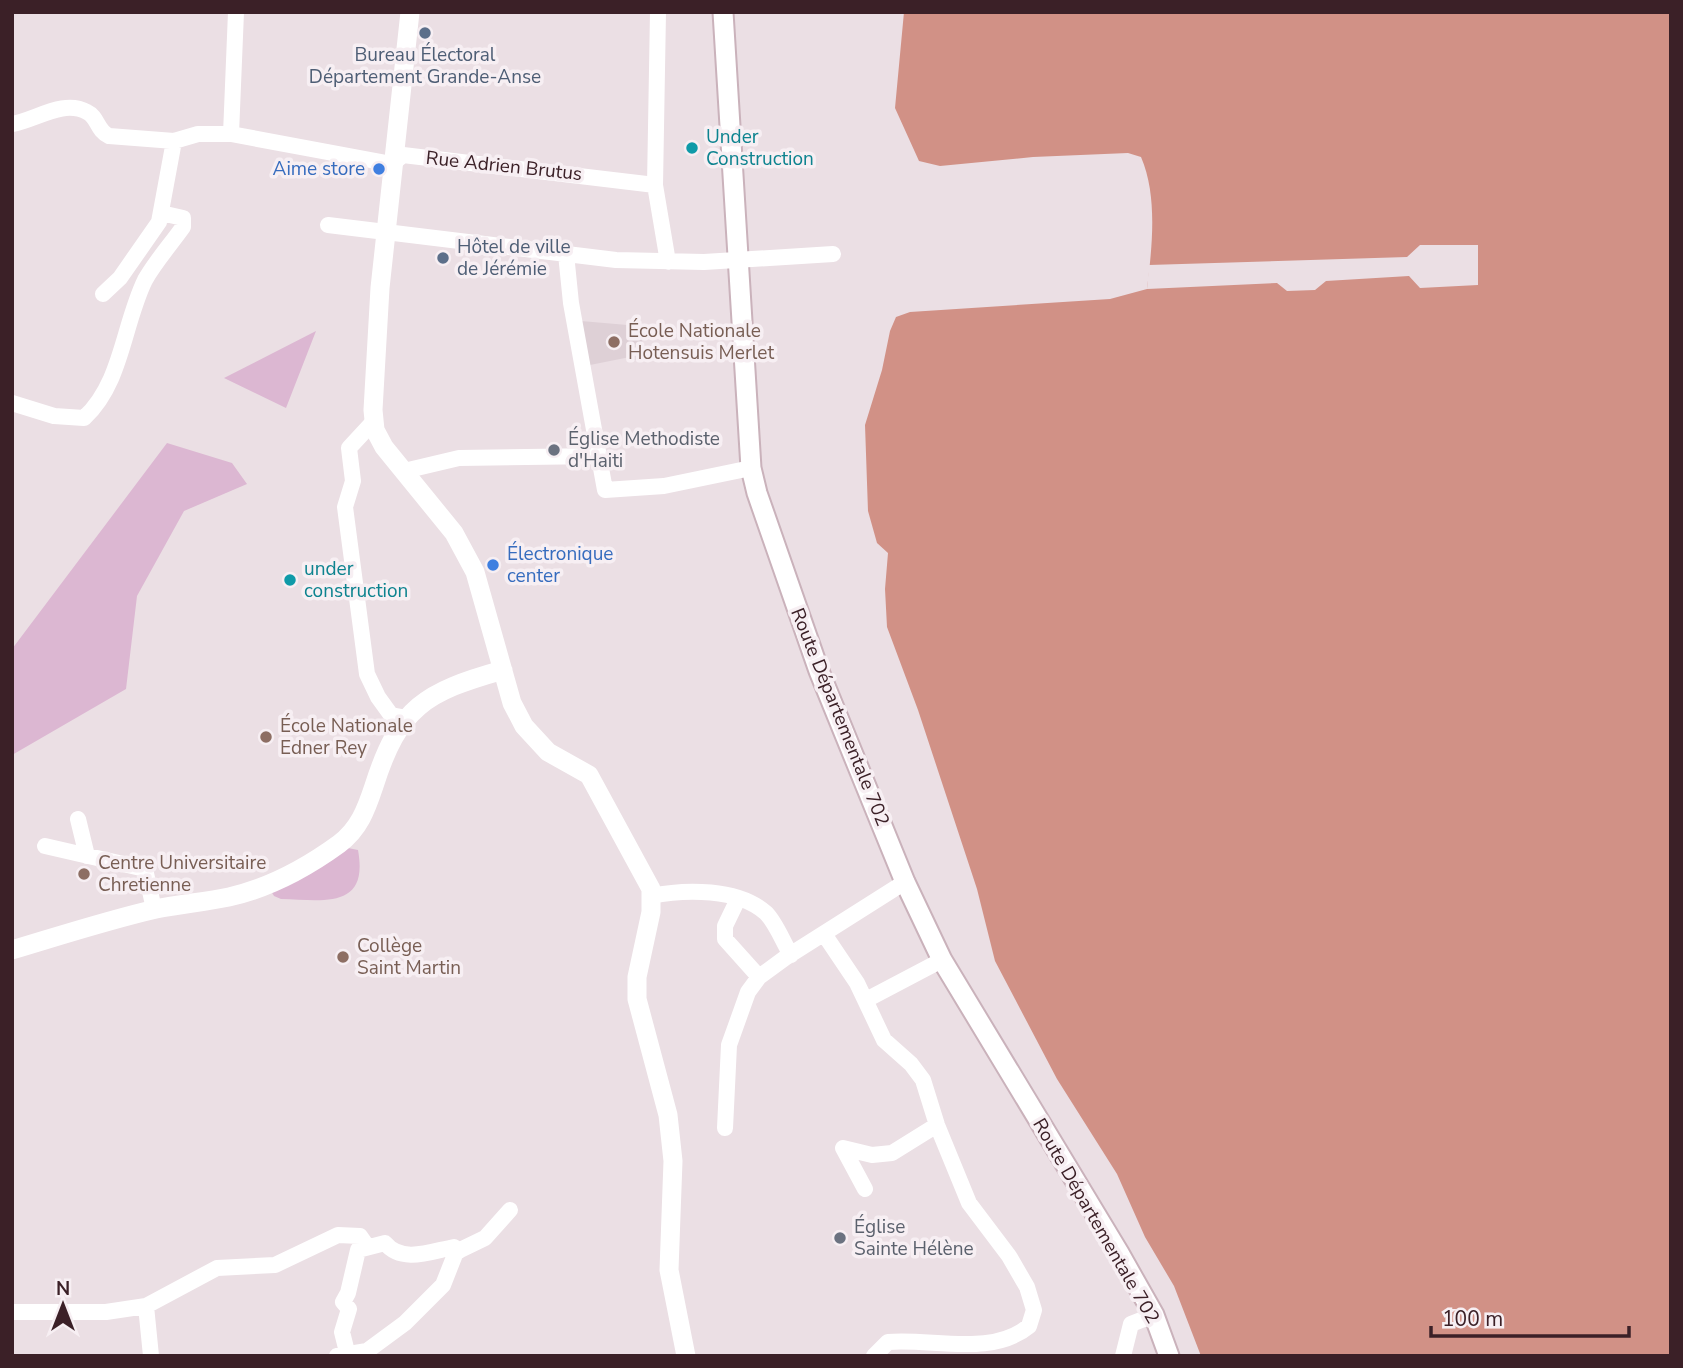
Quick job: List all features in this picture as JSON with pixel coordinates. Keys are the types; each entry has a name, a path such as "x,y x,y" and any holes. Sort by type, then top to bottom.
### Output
{"street":[{"path":"231,134 236,12"},
{"path":"410,12 386,232 374,422 384,447 454,533 475,572 512,703 524,726 548,752 589,775 641,867 651,896 651,912 637,977 637,999 668,1115 673,1161 669,1210 669,1270 685,1356"},
{"path":"658,12 655,185 668,262"},
{"name":"Route Départementale 702","path":"723,12 736,258 751,468 819,671 905,882 942,960 1154,1315 1169,1356"},
{"name":"Rue Adrien Brutus","path":"12,124 32,121 60,108 73,107 92,115 102,133 109,136 174,141 198,134 231,134 392,164 403,155 655,185"},
{"path":"103,294 120,278 159,222 174,141"},
{"path":"12,403 54,416 84,418 96,406 120,358 146,278 183,227 183,218 161,213"},
{"path":"328,225 566,254 668,262 833,254"},
{"path":"566,254 571,303 605,490 664,486 751,468"},
{"path":"374,422 349,448 353,481 345,508 367,674 377,697 391,715 407,718"},
{"path":"404,471 459,458 600,456"},
{"path":"12,950 154,909 231,896 275,883 342,842 360,824 386,750 407,718 424,701 453,684 503,670"},
{"path":"78,818 87,856"},
{"path":"46,846 145,869 154,909"},
{"path":"725,1128 729,1045 748,992 759,977 905,882"},
{"path":"651,896 672,892 718,894 750,902 767,914 791,955"},
{"path":"738,899 725,926 725,939 759,977"},
{"path":"824,934 866,1000 884,1040 911,1063 923,1080 937,1125 969,1203 1009,1256 1027,1287 1034,1310 1033,1319 1019,1334 1007,1339 987,1342 888,1342 874,1356"},
{"path":"866,1000 942,960"},
{"path":"865,1189 843,1148 849,1147 872,1155 892,1153 937,1125"},
{"path":"460,1251 454,1247 433,1253 405,1254 390,1249 385,1243 358,1250 348,1293 343,1302 349,1309 342,1332 342,1354 367,1351 405,1323 443,1285 456,1252 460,1251 485,1238 510,1210"},
{"path":"12,1312 106,1312 146,1306 217,1268 275,1265 298,1257 338,1235 360,1236 367,1246"},
{"path":"146,1306 151,1356"},
{"path":"1123,1356 1131,1324 1154,1315"}],"shaded area":[{"path":"904,12 1671,12 1671,1356 1201,1356 1174,1286 1145,1237 1117,1174 1057,1079 995,961 977,889 918,710 887,627 885,589 888,553 877,543 868,511 865,425 896,317 910,312 1110,299 1147,289 1151,257 1150,188 1141,157 1128,153 1033,157 940,166 919,161 895,108"},
{"name":"École Nationale Hotensuis Merlet","path":"581,321 639,326 646,359 631,360 630,357 590,365"},
{"path":"316,331 286,408 224,378"},
{"path":"167,443 232,463 247,484 184,511 137,596 126,689 12,755 12,649"},
{"path":"348,848 358,850 360,869 357,883 350,892 327,900 281,899 274,896 271,891"}],"pier":[{"path":"1420,245 1478,245 1478,285 1420,288 1409,276 1326,281 1315,290 1287,291 1277,283 1147,289 1149,265 1407,257"}],"place":[{"name":"Bureau Électoral Département Grande-Anse","path":"425,33"},
{"name":"Under Construction","path":"692,148"},
{"name":"Aime store","path":"379,169"},
{"name":"Hôtel de ville de Jérémie","path":"443,258"},
{"name":"École Nationale Hotensuis Merlet","path":"614,342"},
{"name":"Église Methodiste d'Haiti","path":"554,450"},
{"name":"Électronique center","path":"493,565"},
{"name":"under construction","path":"290,580"},
{"name":"École Nationale Edner Rey","path":"266,737"},
{"name":"Centre Universitaire Chretienne","path":"84,874"},
{"name":"Collège Saint Martin","path":"343,957"},
{"name":"Église Sainte Hélène","path":"840,1238"}]}
